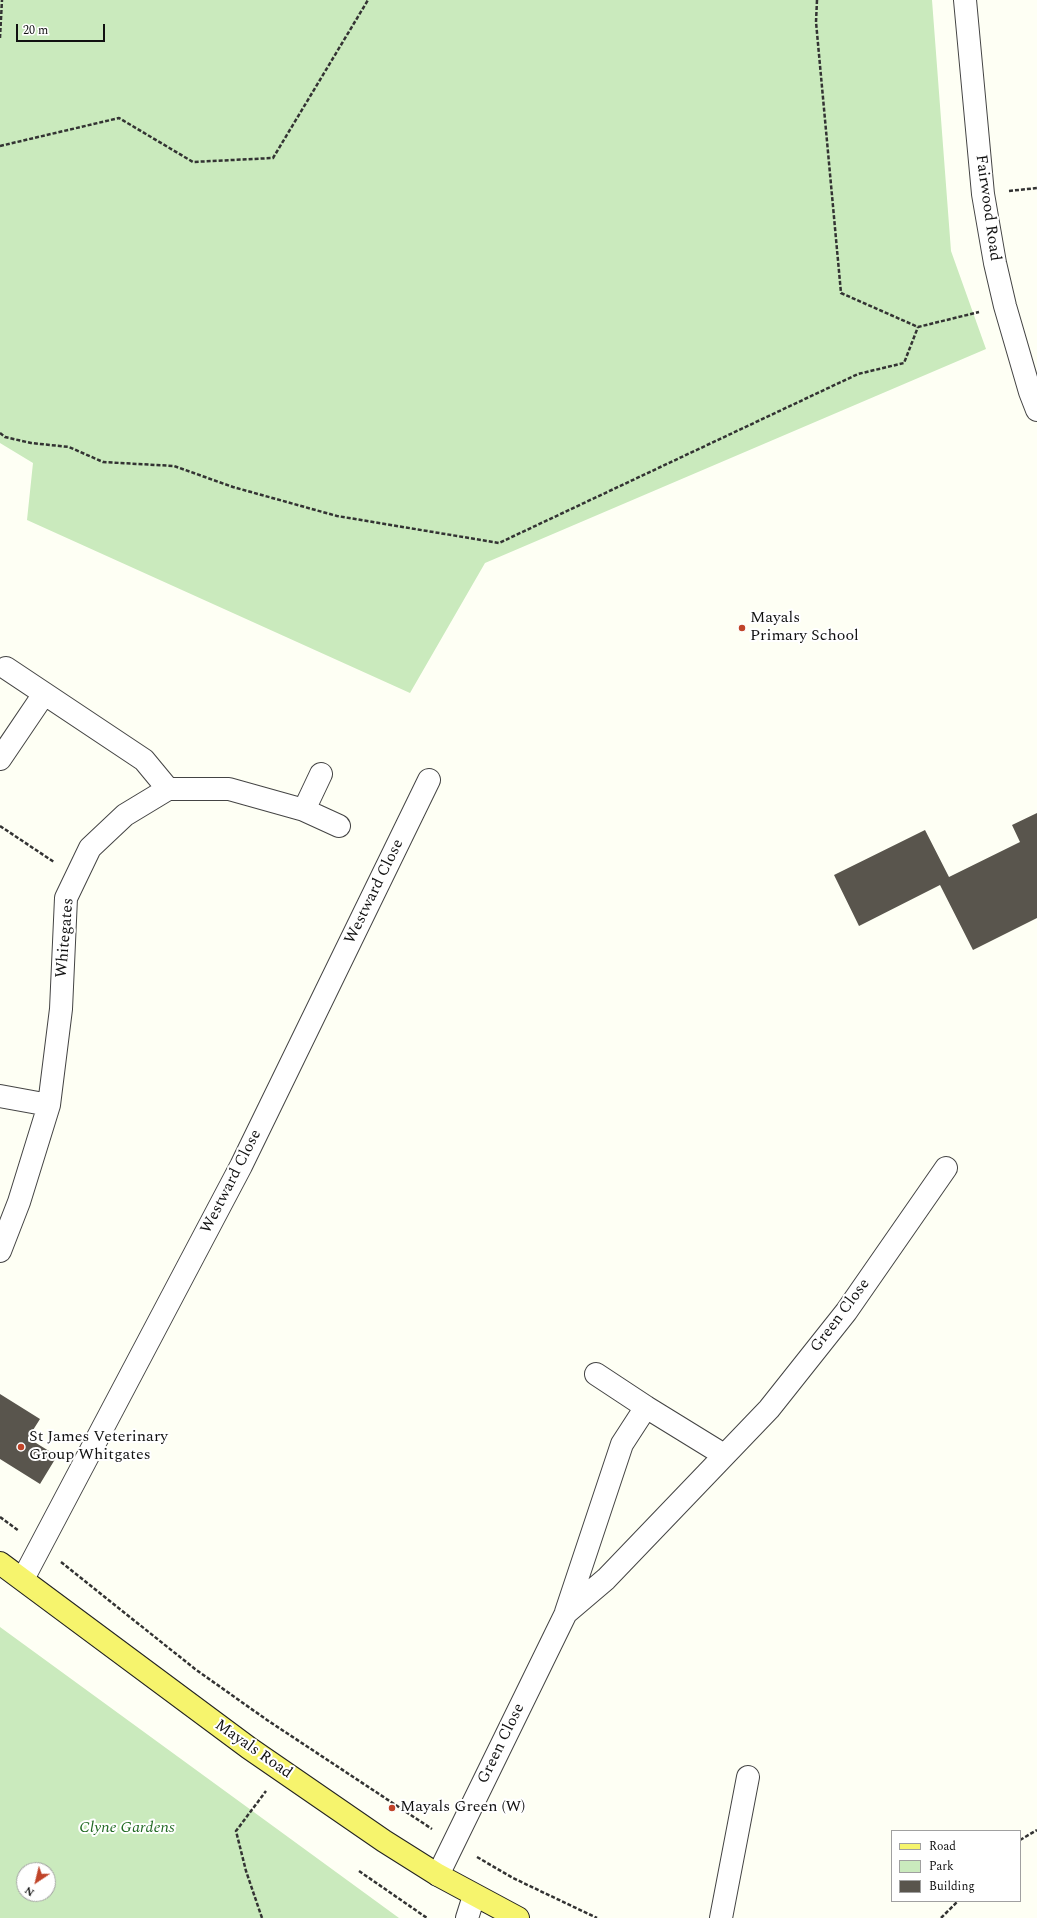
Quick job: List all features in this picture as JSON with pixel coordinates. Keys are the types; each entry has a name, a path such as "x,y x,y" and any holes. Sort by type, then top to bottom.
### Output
{"main road":[{"name":"Mayals Road","path":"0,1563 249,1748 384,1841 474,1896 518,1918"}],"street":[{"name":"Fairwood Road","path":"965,0 983,194 995,263 1005,306 1030,392 1037,410"},
{"path":"6,668 144,760 168,789 229,789 304,810 340,826"},
{"path":"0,759 44,694"},
{"path":"304,810 321,774"},
{"name":"Westward Close","path":"23,1579 241,1166 429,780"},
{"name":"Whitegates","path":"0,1251 19,1202 50,1105 61,1009 66,898 90,848 125,815 168,789"},
{"path":"0,1096 50,1105"},
{"name":"Green Close","path":"566,1613 606,1579 769,1409 846,1312 946,1168"},
{"path":"596,1374 724,1455"},
{"name":"Green Close","path":"438,1875 566,1613 622,1444 646,1407"},
{"path":"721,1918 748,1777"},
{"path":"467,1918 474,1896"}],"path":[{"path":"0,38 2,0"},
{"path":"0,146 119,118 193,162 273,158 368,0"},
{"path":"817,0 816,22 841,293 918,327 1005,306"},
{"path":"0,433 6,437 31,444 69,447 103,462 174,466 234,486 337,516 499,543 858,374 904,363 918,327"},
{"path":"0,826 76,876"},
{"path":"0,1517 41,1546 195,1669 267,1720 454,1843 513,1878 597,1918"},
{"path":"262,1918 246,1871 236,1831 267,1789"},
{"path":"1021,1839 1037,1830"},
{"path":"359,1871 427,1918"},
{"path":"941,1918 957,1902"},
{"path":"417,1912 417,1918"}],"green space":[{"path":"0,0 932,0 951,251 986,349 485,563 410,693 27,520 33,463 0,443"},
{"name":"Clyne Gardens","path":"0,1627 399,1918 0,1918"}],"building":[{"path":"1037,813 1037,918 973,950 940,885 859,926 834,875 925,830 949,877 1020,842 1012,825"},
{"name":"St James Veterinary Group Whitgates","path":"0,1394 40,1419 28,1438 57,1456 40,1484 0,1459"}],"place":[{"name":"Mayals Primary School","path":"742,628"},
{"name":"St James Veterinary Group Whitgates","path":"21,1447"},
{"name":"Mayals Green (W)","path":"392,1808"}]}
